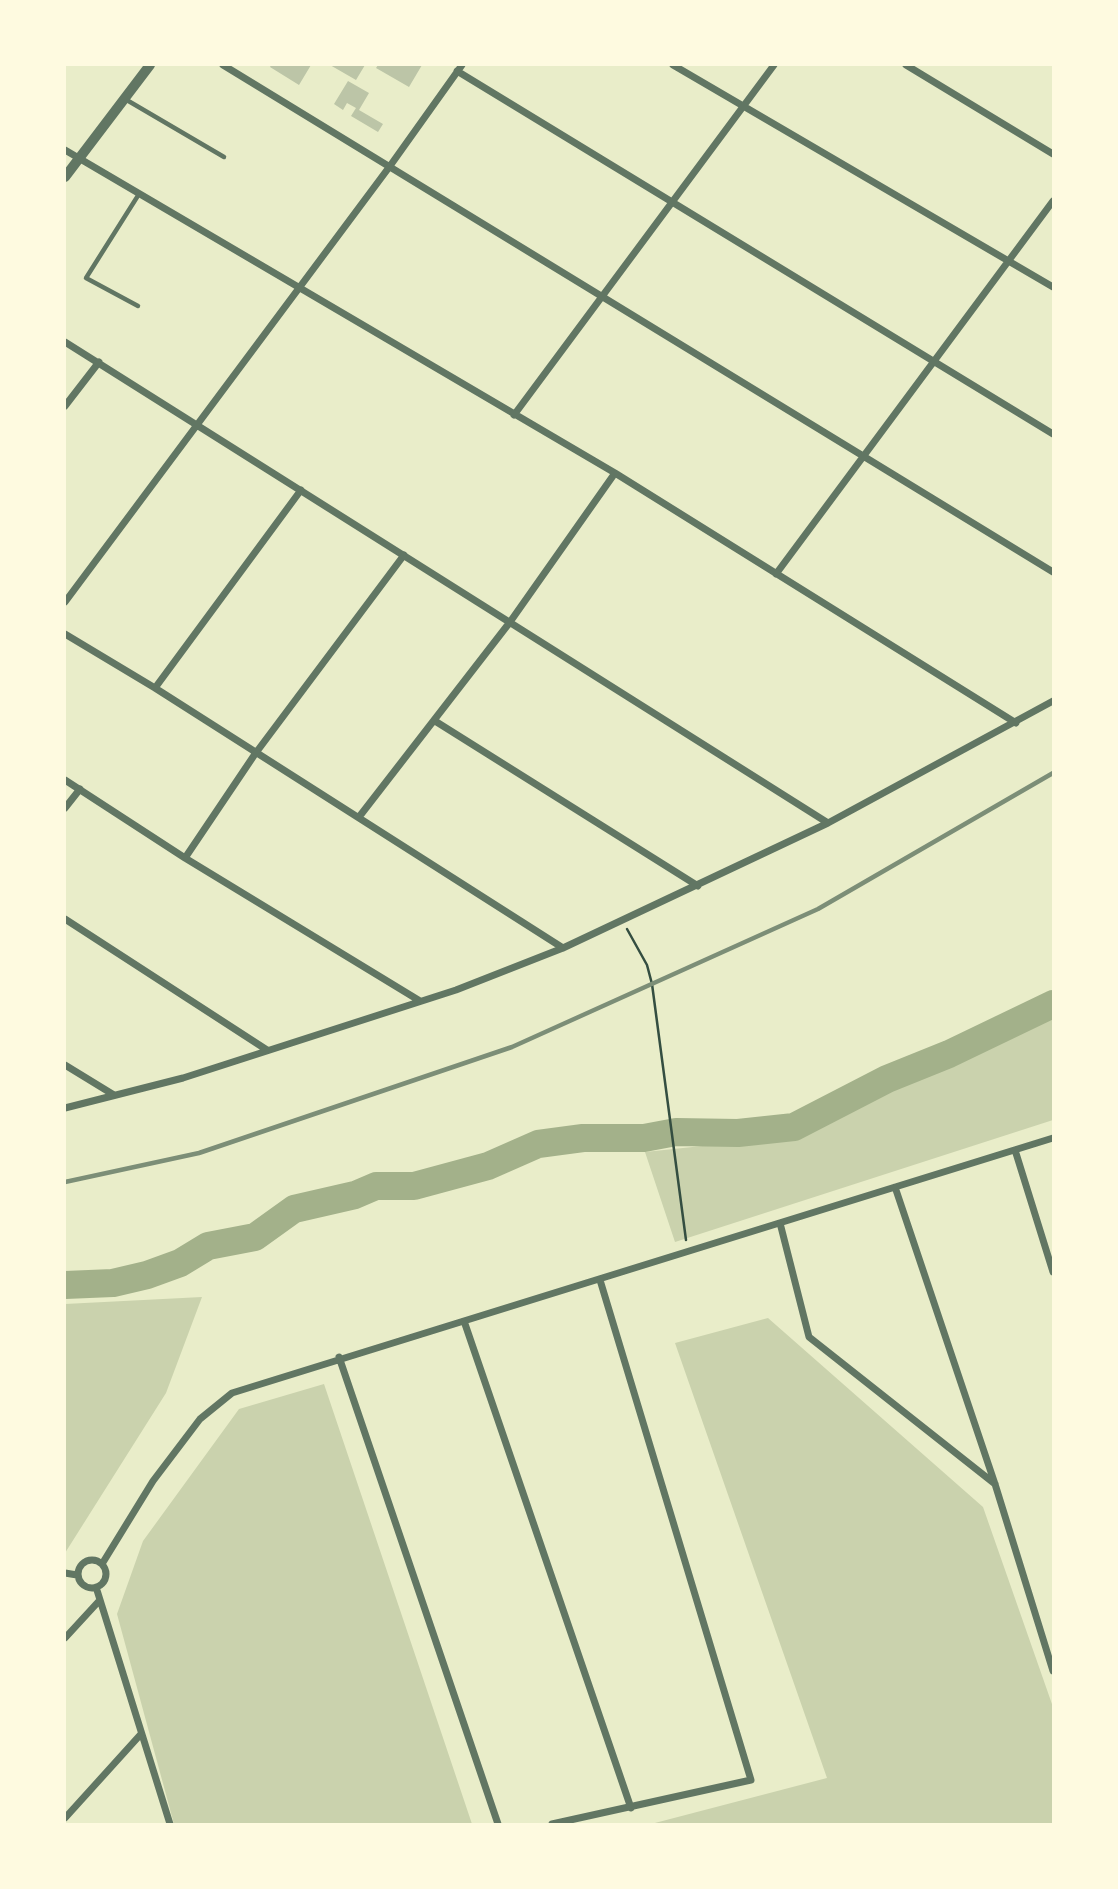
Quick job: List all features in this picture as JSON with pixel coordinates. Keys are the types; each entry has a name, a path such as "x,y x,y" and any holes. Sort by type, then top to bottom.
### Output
{"street":[{"path":"65,177 150,65"},
{"path":"223,65 1053,572"},
{"path":"673,65 1053,287"},
{"path":"514,415 774,65"},
{"path":"906,65 1053,154"},
{"path":"65,602 390,166 459,68 672,202 1053,434"},
{"path":"65,150 615,473 1016,723"},
{"path":"776,575 1053,201"},
{"path":"65,342 828,823"},
{"path":"65,406 99,362"},
{"path":"359,817 510,622 615,473"},
{"path":"155,688 300,490"},
{"path":"186,858 255,754 404,555"},
{"path":"65,634 155,688 563,948"},
{"path":"65,1108 183,1078 420,1001 563,948 828,823 1053,701"},
{"path":"435,721 698,886"},
{"path":"65,780 186,858 420,1001"},
{"path":"65,808 80,789"},
{"path":"65,919 267,1050"},
{"path":"65,1065 114,1096"},
{"path":"96,1587 106,1577 102,1564 153,1482 200,1419 232,1393 339,1357 600,1280 1053,1138"},
{"path":"1015,1150 1053,1272"},
{"path":"895,1187 995,1484 1053,1671"},
{"path":"780,1223 809,1337 995,1484"},
{"path":"552,1824 751,1780 600,1280"},
{"path":"464,1321 631,1808"},
{"path":"339,1357 498,1824"},
{"path":"96,1587 82,1584 78,1575 80,1566 88,1560 102,1564"},
{"path":"65,1573 78,1575"},
{"path":"96,1587 170,1824"},
{"path":"65,1639 99,1601"},
{"path":"65,1818 141,1734"}],"lane":[{"path":"125,98 224,157"},
{"path":"138,306 86,278 139,194"}],"path":[{"path":"622,920 647,965 652,984 687,1252"}],"green space":[{"path":"1053,1015 1053,1120 675,1242 645,1152 797,1136 899,1084"},
{"path":"202,1297 166,1393 65,1553 65,1304"},
{"path":"768,1318 983,1507 1053,1707 1053,1824 651,1824 827,1778 675,1343"},
{"path":"324,1384 472,1824 174,1824 117,1614 143,1541 239,1409"}],"building":[{"path":"311,65 299,85 270,67"},
{"path":"330,65 365,65 356,80"},
{"path":"378,65 422,65 409,87 376,68"},
{"path":"348,81 369,93 359,110 383,124 378,132 351,116 356,108 347,103 343,110 334,104"}],"waterway":[{"path":"65,1285 113,1283 147,1275 180,1263 208,1246 255,1237 294,1209 355,1195 376,1186 414,1186 488,1166 538,1144 583,1138 644,1138 676,1132 738,1133 794,1127 887,1079 949,1054 1053,1004"}],"railway":[{"path":"65,1182 199,1153 512,1047 818,909 1053,773"}]}
